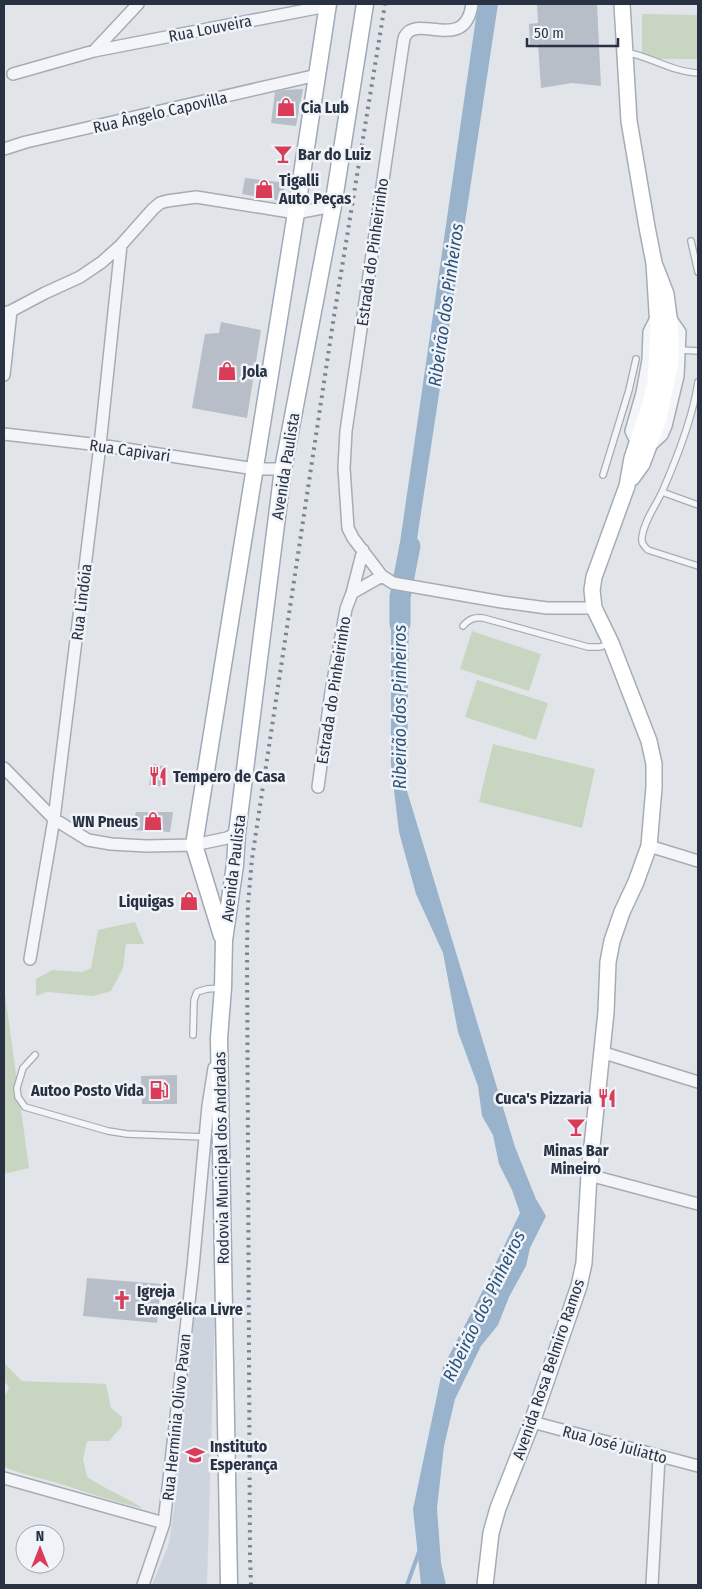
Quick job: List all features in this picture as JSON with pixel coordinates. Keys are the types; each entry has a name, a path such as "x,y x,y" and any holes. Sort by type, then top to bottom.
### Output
{"main road":[{"name":"Avenida Paulista","path":"224,940 235,865 237,833 283,469 333,206 365,4"},
{"path":"622,4 629,121 654,263 666,294 661,320"},
{"name":"Avenida Paulista","path":"224,940 194,845 256,469 327,5"},
{"name":"Avenida Rosa Belmiro Ramos","path":"485,1585 491,1533 579,1286 584,1263 589,1175 606,1012 608,962 612,941 649,846 654,764 649,741 611,643 594,608 592,590 594,577 627,486 642,464 647,442 659,419 664,365 661,320"},
{"name":"Rodovia Municipal dos Andradas","path":"224,940 219,1038 229,1585"}],"street":[{"name":"Rua Louveira","path":"94,50 138,4"},
{"name":"Estrada do Pinheirinho","path":"472,4 469,16 456,30 440,31 414,28 405,36 346,431 344,468 348,522 353,538 372,564 382,576 393,583 493,601 547,608 594,608"},
{"name":"Rua Louveira","path":"13,74 94,50 327,5"},
{"name":"Rua Ângelo Capovilla","path":"4,149 26,142 317,75"},
{"path":"4,375 7,312 45,292 80,277 102,262 121,245 160,203 167,200 196,198 296,213 333,206"},
{"name":"Rua Lindóia","path":"30,959 54,819 100,444 121,245"},
{"path":"661,320 680,332 680,350 676,387 666,426 662,435 647,442 631,430 642,393 648,360 649,332 661,320"},
{"name":"Rua Capivari","path":"4,434 100,444 256,469 283,469"},
{"name":"Estrada do Pinheirinho","path":"318,788 331,692 346,609 363,550"},
{"name":"Estrada do Pinheirinho","path":"352,593 382,576"},
{"path":"4,768 54,819 88,840 111,844 146,846 194,845 226,838 237,833"},
{"path":"649,846 698,861"},
{"name":"Rua Hermínia Olivo Pavan","path":"143,1585 164,1523 193,1267 208,1106 219,1038"},
{"path":"601,1052 698,1082"},
{"path":"589,1175 698,1204"},
{"name":"Rua José Juliatto","path":"532,1422 698,1466"},
{"path":"652,1585 659,1457"},
{"path":"4,1478 164,1523"}],"lane":[{"path":"624,51 638,54 680,70 698,73"},
{"path":"691,241 698,272"},
{"path":"680,350 698,351"},
{"path":"603,475 636,359"},
{"path":"698,382 696,400 685,431 662,492 645,524 641,539 643,546 648,550 698,566"},
{"path":"662,492 698,505"},
{"path":"462,626 474,617 483,618 588,647 600,647 611,643"},
{"path":"194,1035 194,1000 197,992 223,988"},
{"path":"35,1055 23,1068 17,1088 18,1097 25,1107 108,1131 127,1134 205,1138"}],"shaded area":[{"name":"Instituto Esperança","path":"215,1310 207,1585 152,1585 169,1544 175,1502 192,1311"}],"green space":[{"path":"642,14 698,15 698,59 642,59"},
{"path":"472,631 541,654 529,691 460,669"},
{"path":"477,680 548,703 536,740 465,717"},
{"path":"493,744 595,769 582,828 479,802"},
{"path":"135,922 144,944 126,944 123,968 111,991 93,996 47,992 36,996 36,979 52,970 82,972 91,968 98,930"},
{"path":"4,987 29,1168 4,1174"},
{"path":"4,1363 22,1381 106,1384 111,1408 122,1417 122,1426 109,1441 87,1441 83,1459 87,1477 141,1508 4,1467 4,1396 9,1389 4,1382"}],"water":[{"path":"478,4 498,4 411,579 396,570"},
{"path":"391,594 409,595 407,791 515,1147 536,1199 546,1216 530,1248 526,1266 509,1297 498,1325 481,1346 455,1399 444,1446 437,1508 441,1563 446,1585 421,1585 413,1509 443,1367 520,1213 512,1190 499,1164 493,1135 482,1116 478,1086 458,1032 443,953 416,894 399,832 391,765"}],"building":[{"path":"537,4 597,4 601,86 572,83 541,88 538,44 530,45 529,24 538,23"},
{"name":"Cia Lub","path":"303,89 296,126 271,123 275,92"},
{"name":"Tigalli Auto Peças","path":"245,178 286,183 281,201 242,194"},
{"name":"Jola","path":"221,322 261,330 247,418 192,408 205,334 219,333"},
{"name":"Tempero de Casa","path":"154,764 166,767 164,787 149,785"},
{"name":"WN Pneus","path":"136,812 173,812 170,832 131,830"},
{"name":"Autoo Posto Vida","path":"177,1075 177,1104 142,1104 141,1076"},
{"name":"Igreja Evangélica Livre","path":"87,1278 161,1284 157,1323 83,1316"}],"waterway":[{"name":"Ribeirão dos Pinheiros","path":"400,624 400,597 410,546"},
{"path":"407,1585 419,1552"}],"railway":[{"path":"251,1585 248,904 252,859 334,316 385,4"}],"place":[{"name":"Cia Lub","path":"286,107"},
{"name":"Bar do Luiz","path":"283,154"},
{"name":"Tigalli Auto Peças","path":"264,189"},
{"name":"Jola","path":"227,371"},
{"name":"Tempero de Casa","path":"158,776"},
{"name":"WN Pneus","path":"153,821"},
{"name":"Liquigas","path":"189,901"},
{"name":"Autoo Posto Vida","path":"159,1090"},
{"name":"Cuca's Pizzaria","path":"607,1098"},
{"name":"Minas Bar Mineiro","path":"576,1127"},
{"name":"Igreja Evangélica Livre","path":"122,1300"},
{"name":"Instituto Esperança","path":"195,1455"}]}
